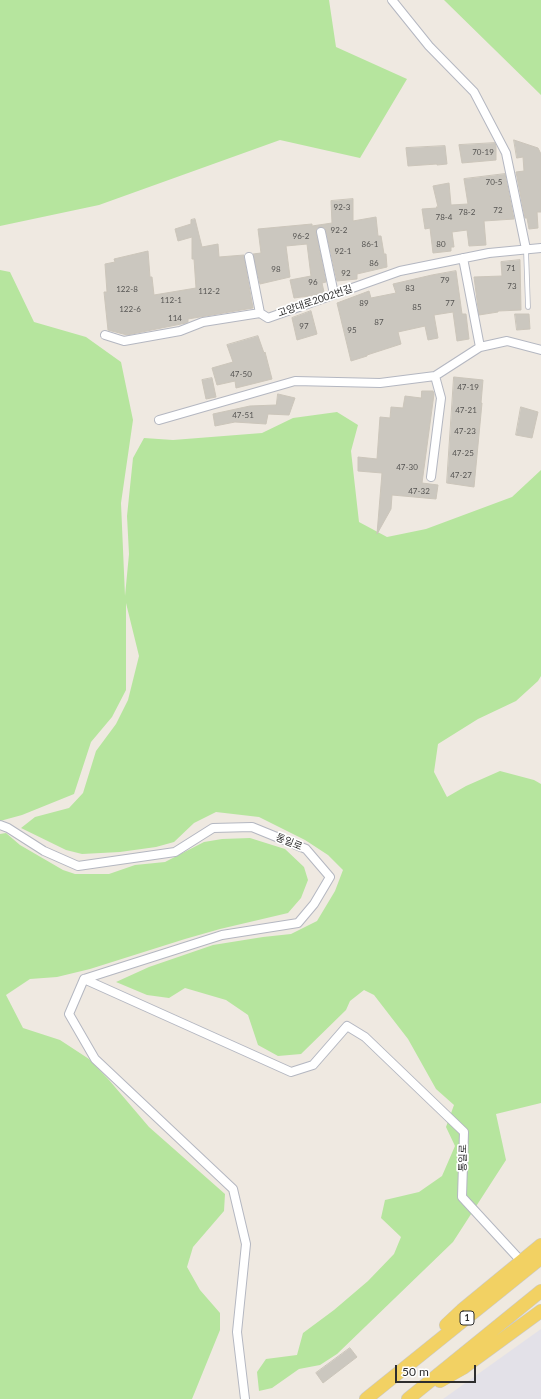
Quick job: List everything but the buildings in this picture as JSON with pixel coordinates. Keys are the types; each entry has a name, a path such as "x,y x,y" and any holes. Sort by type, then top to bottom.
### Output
{"main road":[{"path":"392,1378 462,1310 541,1245"},
{"name":"1","path":"366,1399 541,1258"},
{"path":"408,1399 541,1291"},
{"path":"408,1399 463,1368 541,1312"}],"street":[{"path":"392,0 429,46 474,92 506,153 526,249"},
{"path":"321,232 334,294"},
{"name":"고양대로2002번길","path":"105,335 124,341 180,331 203,322 260,313 268,318 400,271 489,253 541,248"},
{"path":"249,257 260,313"},
{"path":"463,258 480,347"},
{"path":"160,420 295,381 380,384 435,376 480,347 507,342 541,350"},
{"path":"431,477 440,398 435,376"},
{"name":"통일로","path":"0,826 8,828 44,851 78,866 175,852 213,828 252,827 306,849 330,877 314,904 298,923 222,934 84,979"},
{"path":"84,979 69,1014 95,1059 233,1189 246,1244 237,1332 245,1399"},
{"name":"통일로","path":"84,979 291,1072 313,1065 346,1026 365,1037 464,1132 462,1197 521,1261"}],"lane":[{"path":"526,249 528,307"}],"shaded area":[{"path":"541,1329 541,1399 443,1399"}],"green space":[{"path":"0,0 329,0 336,47 407,79 360,158 280,140 99,205 0,226"},
{"path":"444,0 541,0 541,95"},
{"path":"0,270 10,272 34,322 86,337 121,362 133,420 121,503 125,596 129,554 127,516 133,458 144,438 173,440 262,433 293,418 337,412 358,425 351,451 359,522 387,537 426,529 512,497 541,470 541,676 538,681 516,701 478,719 438,744 434,772 447,797 466,786 500,771 534,780 541,784 541,1103 496,1114 506,1160 453,1242 337,1354 320,1365 299,1369 272,1388 259,1391 257,1372 266,1359 297,1355 303,1333 334,1310 368,1281 394,1254 401,1237 381,1218 385,1200 419,1192 442,1176 455,1146 446,1127 454,1105 436,1089 408,1039 374,995 364,990 350,1001 346,1010 301,1054 278,1056 258,1045 248,1015 226,1000 185,988 169,998 147,995 116,982 149,967 213,945 291,934 317,921 335,891 343,870 328,855 305,840 259,817 216,812 194,823 174,842 156,847 120,852 82,854 66,850 21,828 35,817 69,808 83,793 96,751 116,724 128,700 139,656 126,603 126,690 112,717 91,742 74,794 22,815 0,821"},
{"path":"6,833 20,845 63,870 75,874 109,874 135,865 165,862 204,842 222,839 250,838 285,849 304,867 308,880 301,898 288,913 220,929 90,969 57,977 30,979 6,995 23,1028 60,1040 89,1059 149,1127 225,1194 224,1211 193,1247 187,1267 200,1290 220,1313 220,1330 192,1399 0,1399 0,834"}]}
